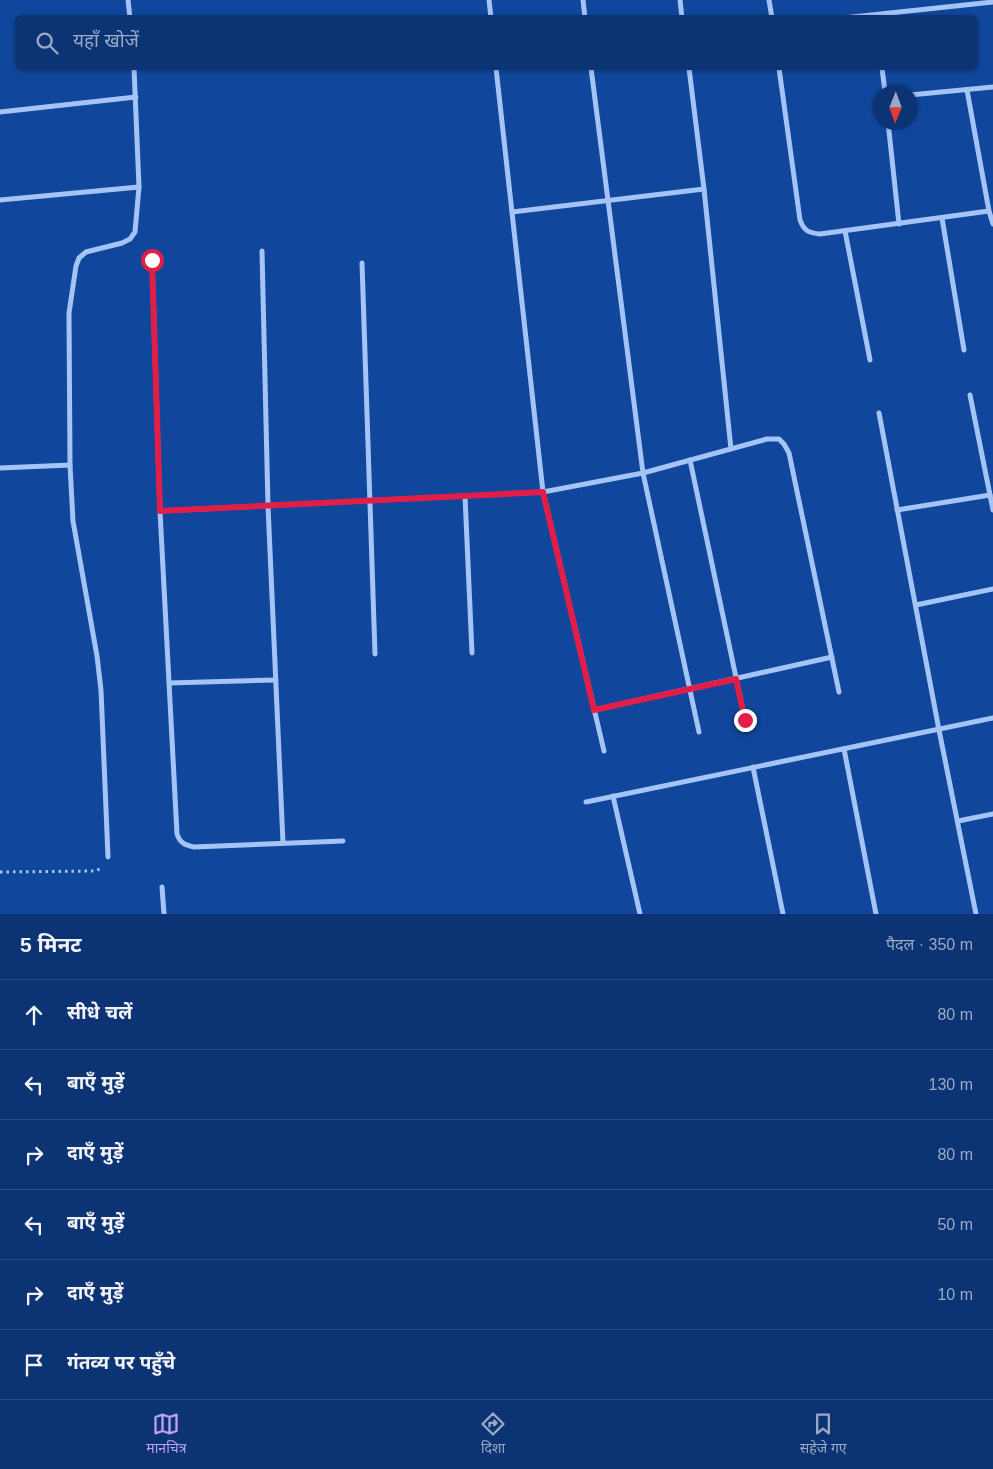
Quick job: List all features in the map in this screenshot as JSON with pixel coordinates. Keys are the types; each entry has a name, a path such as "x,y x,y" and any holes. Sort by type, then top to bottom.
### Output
{"street":[{"path":"128,0 130,15"},
{"path":"489,0 491,15"},
{"path":"583,0 585,15"},
{"path":"680,0 682,15"},
{"path":"769,0 772,15"},
{"path":"885,15 993,2"},
{"path":"108,857 99,673 73,521 70,465 69,313 76,266 79,258 86,252 122,243 130,239 135,232 139,187 134,70"},
{"path":"496,70 543,492 604,750"},
{"path":"591,70 643,472 699,732"},
{"path":"689,70 704,189 731,449"},
{"path":"779,70 800,220 803,228 810,233 820,234 845,231 989,211"},
{"path":"882,70 884,85"},
{"path":"918,94 993,87"},
{"path":"967,90 993,224"},
{"path":"0,112 136,97"},
{"path":"889,130 899,224"},
{"path":"0,200 139,187"},
{"path":"512,212 704,189"},
{"path":"942,218 964,350"},
{"path":"845,231 870,360"},
{"path":"262,251 268,506 284,843"},
{"path":"152,260 160,511 177,834 180,842 194,847 343,841"},
{"path":"362,263 375,654"},
{"path":"970,395 993,510"},
{"path":"879,413 976,914"},
{"path":"160,511 543,492 643,472 767,439 779,440 784,444 789,453 839,692"},
{"path":"690,460 745,720"},
{"path":"0,468 70,465"},
{"path":"897,510 990,495"},
{"path":"465,496 472,653"},
{"path":"916,606 993,589"},
{"path":"594,710 832,658"},
{"path":"169,683 276,680"},
{"path":"586,802 993,718"},
{"path":"844,749 876,914"},
{"path":"753,767 783,914"},
{"path":"613,796 640,914"},
{"path":"958,821 993,814"},
{"path":"162,888 164,914"}],"path":[{"path":"0,872 96,871 106,865 108,857"}],"route":[{"path":"152,260 160,511 543,492 594,710 736,679 745,720"}]}
